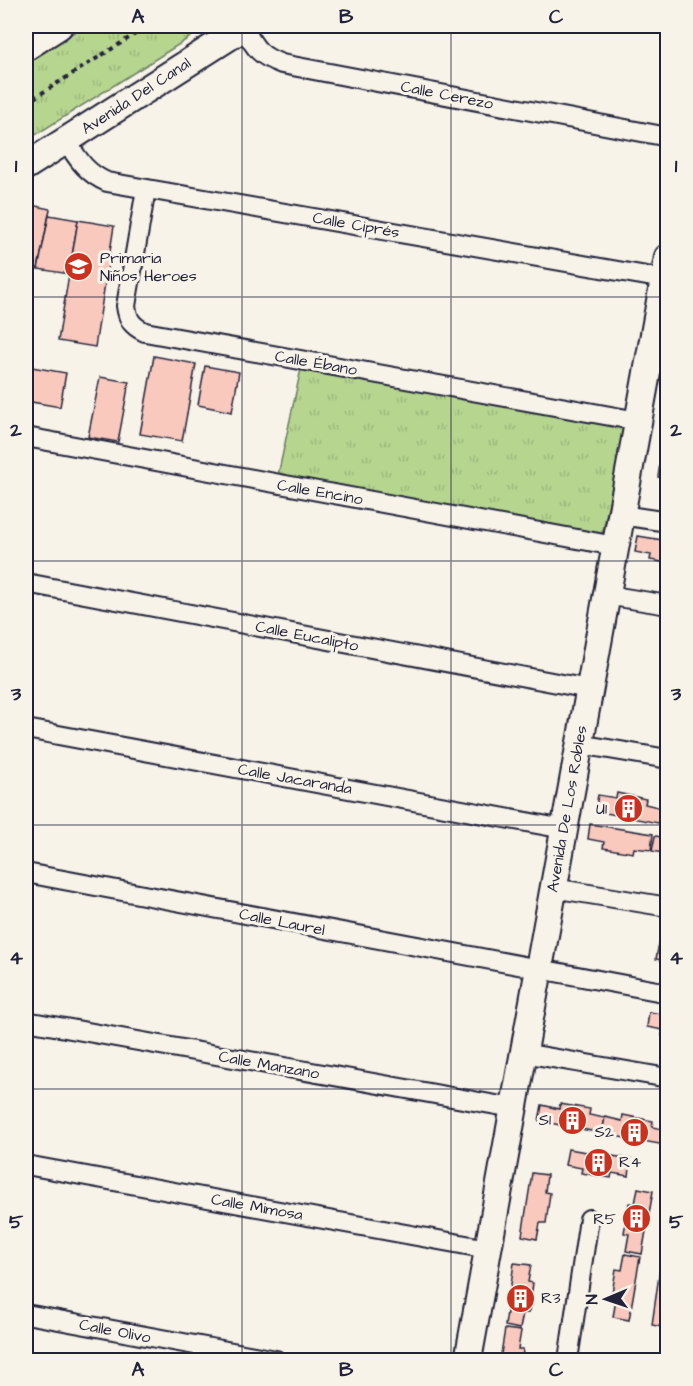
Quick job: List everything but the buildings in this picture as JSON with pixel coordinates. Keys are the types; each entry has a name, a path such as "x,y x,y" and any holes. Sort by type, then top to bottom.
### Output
{"street":[{"path":"26,47 59,26"},
{"name":"Calle Cerezo","path":"245,26 255,48 266,58 282,64 668,137"},
{"name":"Avenida Del Canal","path":"26,166 245,26"},
{"name":"Calle Ciprés","path":"66,141 83,167 94,176 107,182 666,268"},
{"name":"Calle Ébano","path":"146,189 126,306 128,318 134,327 145,332 638,421"},
{"name":"Avenida De Los Robles","path":"468,1360 666,268"},
{"name":"Calle Encino","path":"26,437 615,546"},
{"path":"621,515 668,522"},
{"name":"Calle Eucalipto","path":"26,583 589,689"},
{"path":"606,595 668,605"},
{"name":"Calle Jacaranda","path":"26,729 564,829"},
{"path":"579,744 668,759"},
{"name":"Calle Laurel","path":"26,873 668,993"},
{"path":"553,888 668,907"},
{"name":"Calle Manzano","path":"26,1021 513,1108"},
{"path":"523,1053 668,1078"},
{"name":"Calle Mimosa","path":"26,1165 488,1250"},
{"path":"568,1360 589,1219"},
{"name":"Calle Olivo","path":"26,1314 276,1360"}],"path":[{"path":"26,104 148,26"}],"green space":[{"path":"84,26 208,26 26,141 26,62"},
{"path":"302,364 625,423 602,536 277,480"}],"place":[{"name":"Primaria Niños Heroes","path":"79,267"},
{"name":"U1","path":"628,809"},
{"name":"S1","path":"572,1120"},
{"name":"S2","path":"635,1132"},
{"name":"R4","path":"598,1162"},
{"name":"R5","path":"637,1219"},
{"name":"R3","path":"520,1298"}]}
